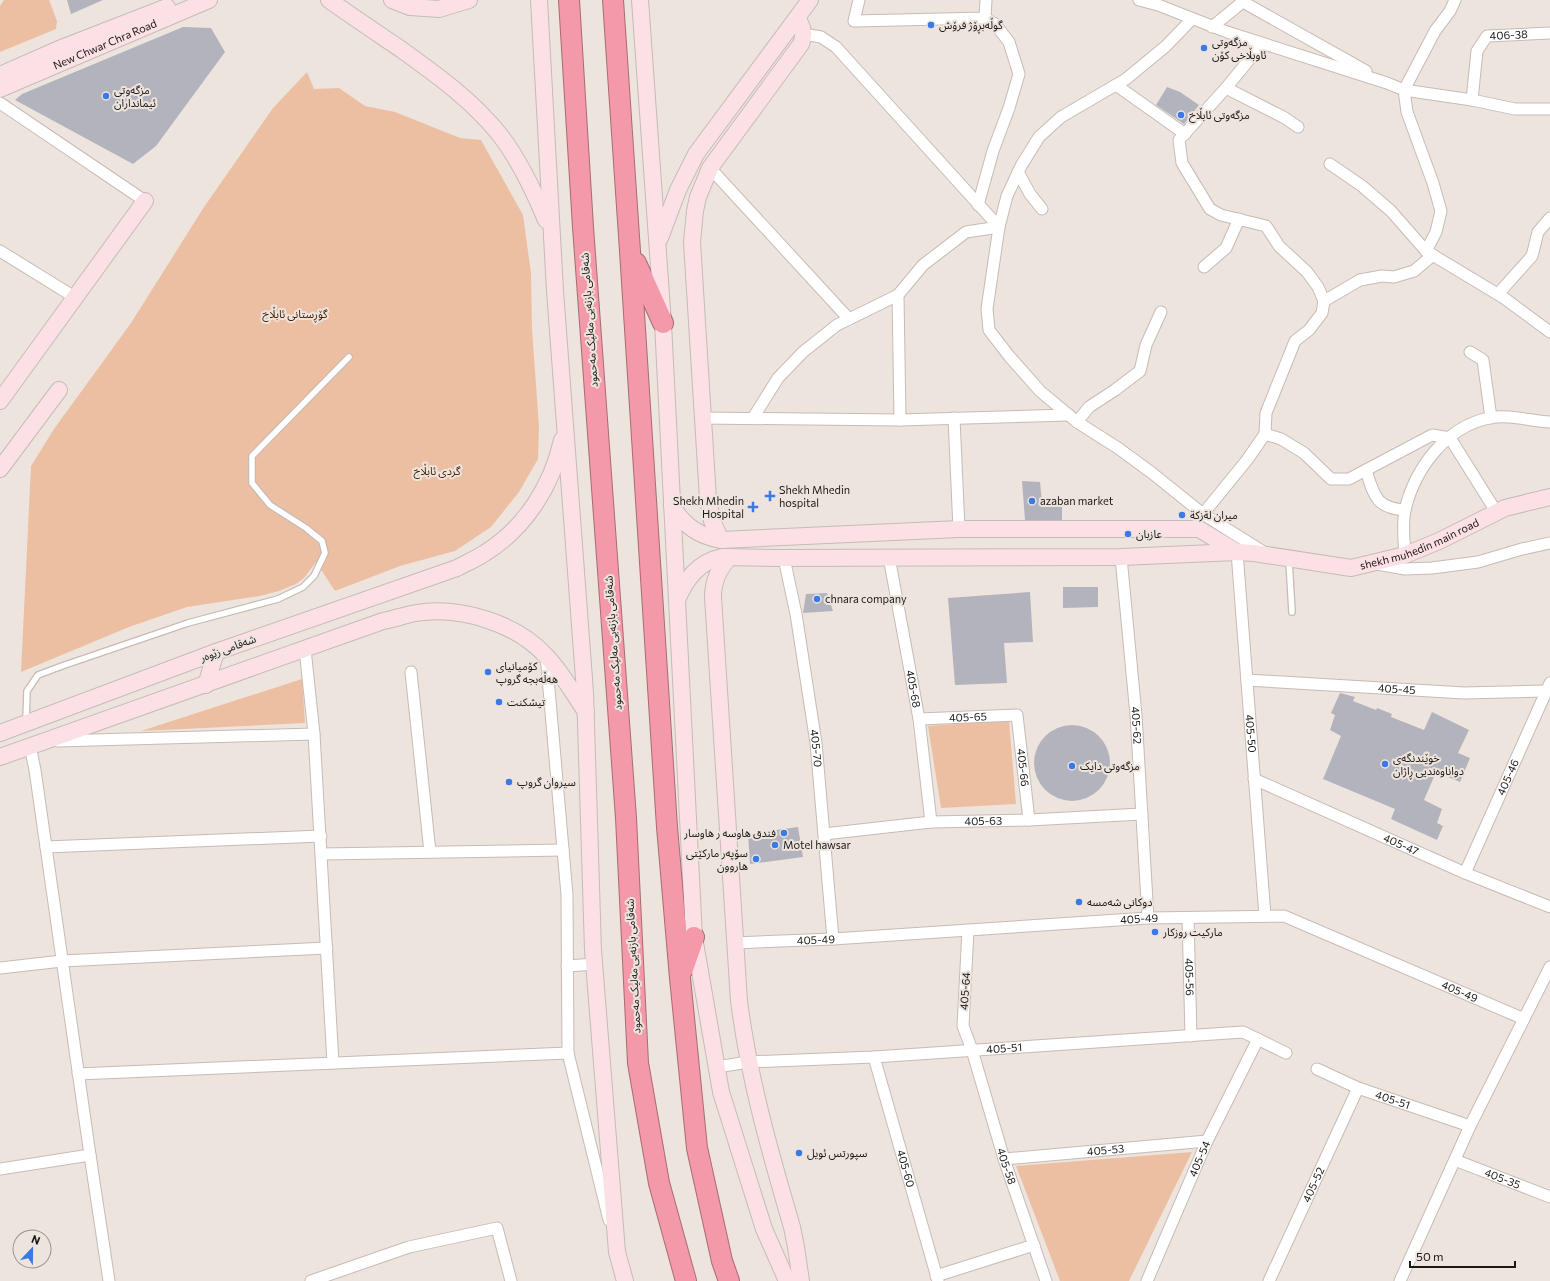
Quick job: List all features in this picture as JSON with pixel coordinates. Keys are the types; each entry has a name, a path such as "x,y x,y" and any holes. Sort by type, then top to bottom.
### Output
{"highway":[{"name":"شەقامی بازنەیی مەلیک مەحمود","path":"569,0 582,227 626,818 638,1063 658,1183 686,1281"},
{"path":"612,0 630,251 667,827 680,978 697,1148 722,1261 729,1281"},
{"path":"630,251 663,323"},
{"path":"680,978 694,936"}],"main road":[{"name":"New Chwar Chra Road","path":"0,75 59,49 183,0"},
{"name":"New Chwar Chra Road","path":"0,89 209,0"},
{"path":"329,0 453,87 478,110 500,136 520,164 535,194 551,233"},
{"path":"392,0 410,7 439,9 469,0"},
{"path":"539,0 551,233 586,712 594,964 617,1252 625,1281"},
{"path":"640,0 663,323 694,936 721,1092 764,1229 787,1281"},
{"path":"658,246 678,190 696,154 810,0"},
{"path":"721,540 709,510 702,418 693,226 698,196 710,168 798,49 803,39 803,28 797,18"},
{"path":"2,393 76,298 145,201"},
{"path":"0,469 59,390"},
{"name":"شەقامی زێوەر","path":"0,733 216,652 458,568 485,553 503,539 530,511 547,485 558,456 565,426"},
{"name":"shekh muhedin main road","path":"676,600 686,582 699,567 714,558 730,557 1121,557 1237,552 1269,555 1351,568 1405,555 1439,541 1505,508 1550,497"},
{"path":"672,506 677,515 692,530 721,540 959,530 1199,529 1237,552"},
{"path":"730,557 720,568 714,582 713,597 734,943 739,1001 748,1062 762,1121 792,1227 801,1281"},
{"path":"0,757 383,621 416,613 442,612 464,614 488,620 510,629 532,643 546,655 556,666 586,712"},
{"path":"206,685 216,652"}],"street":[{"path":"859,0 854,21 985,18 995,24 1009,42 1019,74 1009,108 993,151 978,205"},
{"path":"985,18 986,0"},
{"path":"1139,0 1155,3 1212,27 1387,83 1404,90 1472,100 1515,109 1550,109"},
{"path":"1324,301 1360,280 1382,276 1394,277 1414,271 1429,253 1441,211 1433,183 1407,112 1404,90 1435,31 1450,11 1455,0"},
{"path":"1212,27 1244,1 1387,83"},
{"path":"1192,19 1166,46 1126,79 1061,117 1039,137 1018,172 1007,196 998,227 987,309 989,330 1009,356 1040,390 1073,418 1152,473 1203,514 1269,555"},
{"name":"406-38","path":"1472,100 1477,51 1487,36 1550,33"},
{"path":"803,34 821,37 829,41 839,50 998,227"},
{"path":"1203,514 1247,460 1265,434 1266,413 1294,341 1309,330 1322,313 1324,301 1318,287 1307,272 1279,246 1266,226 1221,215 1210,209 1182,163 1179,140 1226,88 1262,44"},
{"path":"1116,85 1185,134"},
{"path":"1226,88 1285,118 1298,127"},
{"path":"0,103 145,201"},
{"path":"1330,164 1362,186 1391,210 1429,253 1498,294 1550,332"},
{"path":"710,168 849,319"},
{"path":"1018,172 1030,194 1042,209"},
{"path":"1498,294 1532,256 1538,232 1550,218"},
{"path":"1204,267 1226,248 1239,219"},
{"path":"753,418 778,378 803,352 838,325 898,295 923,265 966,232 998,227"},
{"path":"0,251 76,298"},
{"path":"898,295 900,420"},
{"path":"702,418 900,420 954,418 1073,418 1140,371 1146,345 1161,312"},
{"path":"1470,352 1483,360 1490,418"},
{"path":"1405,555 1403,527 1405,510 1412,488 1423,466 1450,438 1471,424 1490,418 1510,417 1550,422"},
{"path":"954,418 959,530"},
{"path":"1265,434 1281,439 1304,453 1331,480 1349,479 1432,435 1450,438 1497,513"},
{"path":"1366,470 1371,486 1379,503 1393,509 1405,510"},
{"path":"1372,563 1405,569 1432,568 1478,562 1522,548 1550,543"},
{"name":"405-50","path":"1237,552 1265,916"},
{"name":"405-68","path":"889,557 919,719 931,822"},
{"name":"405-62","path":"1121,557 1136,715 1148,918"},
{"name":"405-70","path":"784,558 796,614 816,743 833,940"},
{"path":"305,649 314,734 321,836 333,1063"},
{"path":"546,655 567,895 568,1053 617,1252"},
{"path":"411,672 430,852"},
{"name":"405-45","path":"1247,680 1464,692 1548,687"},
{"name":"405-46","path":"1465,872 1548,687"},
{"name":"405-65","path":"919,719 1017,715"},
{"name":"405-66","path":"1017,715 1029,820"},
{"path":"109,1281 46,847 38,744 314,734"},
{"name":"405-47","path":"1254,779 1465,872 1550,907"},
{"name":"405-63","path":"824,834 931,822 1029,820 1142,814"},
{"path":"46,847 321,836"},
{"path":"322,854 563,850"},
{"name":"405-49","path":"734,943 833,940 1148,918 1284,916 1524,1019"},
{"name":"405-56","path":"1188,918 1191,1036"},
{"name":"405-64","path":"968,930 963,1026 972,1050"},
{"path":"0,968 62,962 327,948"},
{"path":"567,966 594,964"},
{"path":"1400,1281 1456,1160 1470,1126 1550,967"},
{"name":"405-51","path":"717,1067 748,1062 874,1057 1243,1032 1286,1053"},
{"name":"405-54","path":"1147,1281 1207,1141 1258,1039"},
{"name":"405-58","path":"972,1050 1004,1159 1046,1281"},
{"path":"78,1074 568,1053"},
{"name":"405-60","path":"874,1057 937,1278"},
{"name":"405-51","path":"1317,1069 1358,1088 1470,1126"},
{"name":"405-52","path":"1269,1281 1358,1088"},
{"name":"405-53","path":"1004,1159 1207,1141"},
{"path":"0,1169 90,1155"},
{"name":"405-35","path":"1456,1160 1550,1197"},
{"path":"311,1281 409,1247 497,1228 511,1281"},
{"path":"937,1278 1034,1245"}],"lane":[{"path":"26,724 27,691 38,675 188,623 278,599 302,587 314,576 325,553 322,540 270,505 252,484 252,456 349,357"},
{"path":"1289,558 1292,612"}],"green space":[{"path":"4,0 49,0 57,21 56,29 0,52 0,6"},
{"name":"گۆڕستانی ئابڵاخ","path":"307,72 314,89 339,88 365,106 395,112 460,138 481,140 523,215 531,273 532,329 539,427 538,459 519,492 491,527 455,551 400,566 335,591 316,562 304,578 296,584 279,591 260,596 187,607 129,627 21,672 31,466 54,429 131,323 204,207 273,108"},
{"path":"302,679 305,723 141,731"},
{"path":"1009,720 1016,804 941,808 928,726"},
{"path":"1192,1152 1129,1281 1060,1281 1016,1166"}],"building":[{"path":"67,0 103,0 71,14"},
{"name":"مزگەوتی ئیمانداران","path":"183,27 211,28 225,52 156,146 133,164 15,100 22,94"},
{"name":"مزگەوتی ئابڵاخ","path":"1167,87 1180,92 1199,105 1184,124 1156,105"},
{"name":"azaban market","path":"1022,481 1040,482 1042,503 1062,503 1062,520 1025,520"},
{"path":"1063,587 1098,587 1098,607 1063,608"},
{"path":"1030,592 1033,642 1004,643 1007,683 955,685 948,598"},
{"name":"chnara company","path":"827,593 833,611 803,613 806,594"},
{"name":"خوێندنگەی دواناوەندیی ڕاژان","path":"1340,693 1355,697 1353,701 1376,710 1377,708 1392,714 1391,717 1424,730 1432,712 1469,730 1458,753 1470,758 1460,782 1436,772 1424,800 1442,809 1437,823 1443,826 1437,840 1391,819 1395,809 1323,779 1341,736 1330,730 1335,715 1331,713"},
{"name":"مزگەوتی دایک","path":"1072,725 1086,728 1099,736 1107,749 1110,763 1107,777 1099,790 1086,798 1072,801 1058,798 1045,790 1037,777 1034,763 1037,749 1045,736 1058,728"},
{"name":"Motel hawsar","path":"798,827 803,857 750,864 748,834"}],"place":[{"name":"گوڵەبڕۆژ فرۆش","path":"931,25"},
{"name":"مزگەوتی ئاوبڵاخی کۆن","path":"1204,48"},
{"name":"مزگەوتی ئیمانداران","path":"106,96"},
{"name":"مزگەوتی ئابڵاخ","path":"1181,115"},
{"name":"Shekh Mhedin hospital","path":"770,496"},
{"name":"azaban market","path":"1032,501"},
{"name":"Shekh Mhedin Hospital","path":"753,507"},
{"name":"ميران لةزكة","path":"1182,515"},
{"name":"عازبان","path":"1128,534"},
{"name":"chnara company","path":"817,599"},
{"name":"کۆمپانیای ھەڵەبجە گروپ","path":"488,672"},
{"name":"تيشكنت","path":"499,702"},
{"name":"خوێندنگەی دواناوەندیی ڕاژان","path":"1385,764"},
{"name":"مزگەوتی دایک","path":"1072,766"},
{"name":"سیروان گروپ","path":"509,782"},
{"name":"فندق هاوسه ر هاوسار","path":"784,833"},
{"name":"Motel hawsar","path":"775,845"},
{"name":"سۆپەر ماركێتی هاروون","path":"756,859"},
{"name":"دوکانی شەمسە","path":"1079,902"},
{"name":"ماركيت روزكار","path":"1155,932"},
{"name":"سپورتس ئويل","path":"799,1153"}],"park label":[{"name":"گردی ئابڵاخ","path":"437,471"}]}
